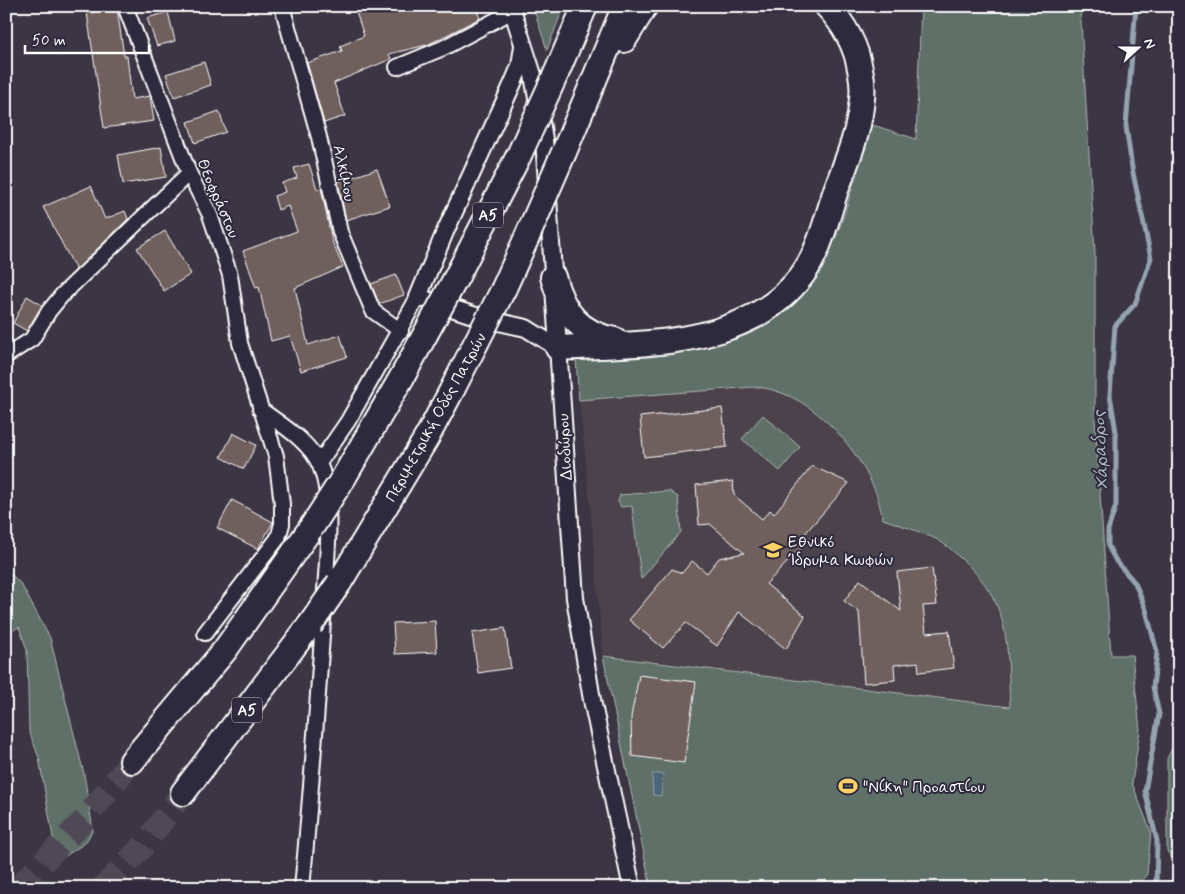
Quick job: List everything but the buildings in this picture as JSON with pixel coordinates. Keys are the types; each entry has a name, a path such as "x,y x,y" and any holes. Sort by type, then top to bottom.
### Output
{"highway":[{"name":"Α5","path":"132,761 224,650 311,528 344,477 457,276 519,155 556,74 584,6"},
{"name":"Περιμετρική Οδός Πατρών","path":"183,793 310,625 339,583 427,437 504,288 528,237 584,109 625,6"},
{"path":"584,109 645,6"},
{"path":"558,348 690,338 729,328 755,316 778,300 803,273 820,238 857,130 861,107 860,70 855,48 838,18 828,6"},
{"path":"553,277 559,298 575,321 596,336 632,343"}],"street":[{"name":"Θεοφράστου","path":"125,6 189,173 210,215 227,267 240,343 276,456 282,524 278,538 205,633"},
{"name":"Αλκίμου","path":"282,6 317,129 340,232 373,311 401,331"},
{"path":"397,67 443,48 512,9"},
{"name":"Διοδώρου","path":"512,9 533,75 544,139 574,598 592,700 632,888"},
{"path":"319,463 348,421 401,331 418,297 445,232 513,83 520,66 524,42"},
{"path":"6,356 32,339 49,311 63,294 189,173"},
{"path":"418,297 476,316 526,328 558,348"},
{"path":"260,409 301,441 319,463 327,498 326,571 302,888"}],"shaded area":[{"name":"Εθνικό Ίδρυμα Κωφών","path":"748,387 767,388 788,395 825,420 853,451 870,479 883,519 938,540 984,581 1001,616 1007,643 1010,708 603,656 579,400"}],"green space":[{"path":"564,6 547,50 533,7"},
{"path":"921,6 1080,6 1095,253 1095,420 1111,655 1132,655 1140,730 1132,783 1151,832 1147,874 1137,888 651,888 603,656 1010,707 1007,644 998,608 989,591 977,574 943,543 923,533 883,519 875,490 853,452 826,421 809,408 792,397 774,390 755,387 579,400 576,360 581,357 666,351 717,344 755,331 784,313 808,288 825,260 839,228 870,124 916,139"},
{"path":"763,415 800,447 780,471 742,439"},
{"path":"669,491 678,497 681,532 641,579 632,506 621,507 618,502 620,495"},
{"path":"6,569 21,584 50,638 84,774 93,830 85,843 64,857 54,843 39,758 29,731 27,650 19,627 6,634"},
{"path":"1179,733 1179,869 1167,851 1167,759"}],"water":[{"path":"652,774 663,774 661,796 653,795"}],"waterway":[{"name":"Χάραδρος","path":"1136,6 1126,126 1132,168 1151,258 1135,304 1115,326 1110,395 1116,432 1116,505 1108,530 1108,546 1116,561 1135,583 1146,610 1157,652 1153,687 1159,714 1145,791 1157,841 1156,888"}],"tunnel":[{"path":"18,888 84,820 132,761"},
{"path":"103,888 143,846 183,793"}],"place":[{"name":"Εθνικό Ίδρυμα Κωφών","path":"773,550"},
{"name":"\"Νίκη\" Προαστίου","path":"848,786"}]}
